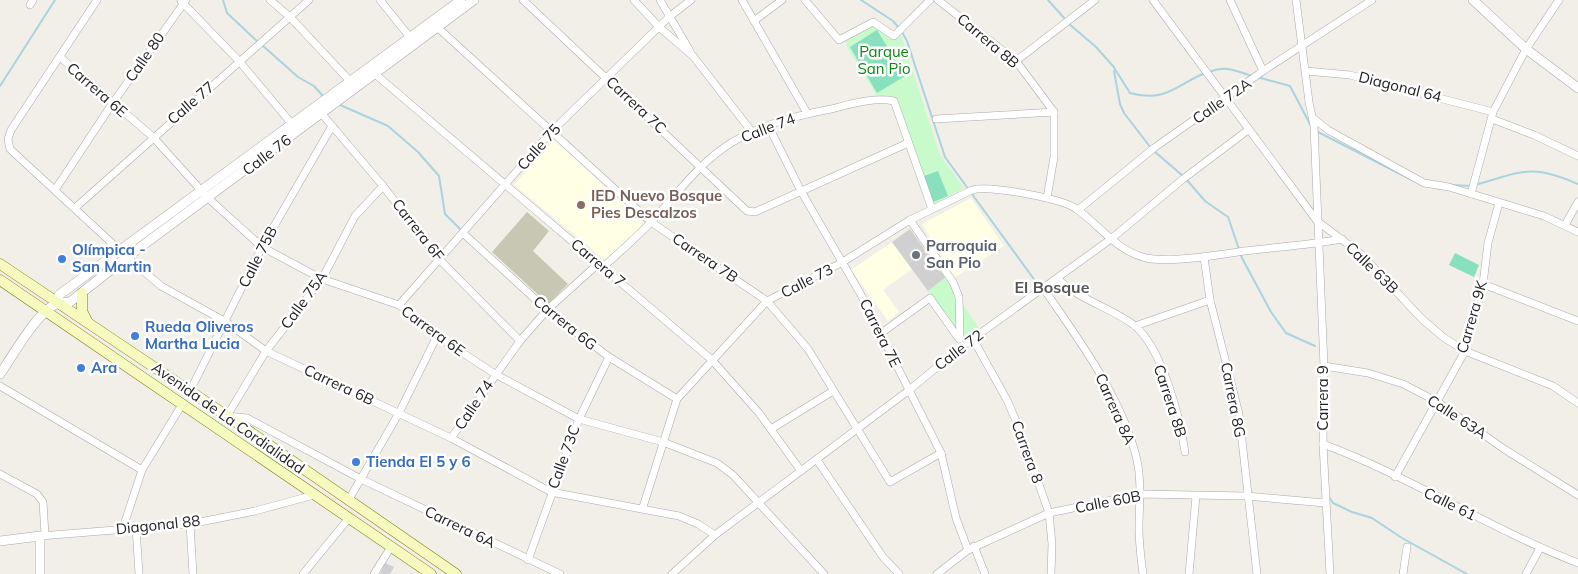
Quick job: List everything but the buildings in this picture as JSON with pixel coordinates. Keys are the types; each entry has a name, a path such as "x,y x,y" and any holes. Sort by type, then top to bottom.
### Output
{"main road":[{"name":"Avenida de La Cordialidad","path":"0,264 227,416 456,574"},
{"name":"Avenida de La Cordialidad","path":"0,280 183,403 431,574"},
{"path":"82,293 82,311 87,322"}],"street":[{"path":"60,57 97,0"},
{"path":"270,0 290,17 349,80"},
{"name":"Calle 77","path":"74,208 309,0"},
{"path":"380,0 413,40"},
{"name":"Calle 76","path":"0,374 35,324 48,311 58,303 70,302 127,257 322,114 375,74 461,0"},
{"name":"Calle 76","path":"58,303 59,295 118,249 349,80 437,27 474,0"},
{"name":"Carrera 7C","path":"523,0 702,166 747,211 755,212 801,191"},
{"path":"634,0 659,28 693,56"},
{"path":"660,0 693,56 752,132"},
{"name":"Calle 75","path":"399,305 464,234 552,131 669,17 691,0"},
{"path":"742,0 807,114"},
{"path":"754,21 782,0"},
{"path":"805,0 839,40 873,22 877,23 892,36 901,30 930,0"},
{"name":"Carrera 8B","path":"938,0 1016,61 1054,112"},
{"path":"1016,61 1095,0"},
{"path":"1153,0 1206,74 1317,221 1342,239"},
{"path":"1230,0 1258,75"},
{"name":"Carrera 9","path":"1296,0 1313,118 1324,366 1323,444 1330,574"},
{"name":"Calle 72A","path":"1075,209 1152,150 1258,75 1372,0"},
{"path":"1473,0 1526,49 1578,88"},
{"path":"1471,188 1493,115 1526,49 1559,0"},
{"path":"183,1 239,61 291,123"},
{"name":"Calle 80","path":"55,190 183,1"},
{"name":"Carrera 7B","path":"437,27 651,222 767,301 808,350 890,482 941,453"},
{"name":"Carrera 6E","path":"60,57 112,104 153,137 200,190 262,247 322,280 399,305 437,336 495,374 579,419 663,442 717,463 733,475 760,503 824,574"},
{"name":"Carrera 6B","path":"60,57 11,130 8,140 10,149 161,286 226,322 266,351 451,438 552,492 643,507 679,516 698,524 715,535"},
{"name":"Diagonal 64","path":"1306,71 1350,74 1493,115 1578,156"},
{"name":"Carrera 7","path":"375,74 712,360 771,429 801,471"},
{"name":"Calle 74","path":"451,438 495,374 546,310 651,222 702,166 730,143 752,132 807,114 875,100 893,100 908,143"},
{"path":"936,119 1054,112 1054,157 1047,198"},
{"name":"Carrera 6F","path":"322,114 384,186 440,260 520,341"},
{"path":"1313,118 1328,130 1408,176 1424,183 1471,188 1499,203 1565,224 1578,232"},
{"name":"Calle 75B","path":"190,391 262,247 332,126"},
{"name":"Carrera 7E","path":"769,127 841,264 860,293 941,453 956,518 984,574"},
{"name":"Calle 72","path":"672,574 715,535 908,390 962,342 973,339 1058,279 1248,130"},
{"path":"801,191 908,143 932,209"},
{"name":"Calle 75A","path":"227,416 266,351 322,280 355,216 384,186"},
{"name":"Calle 73","path":"643,507 677,399 767,301 841,264 910,220 977,188 1047,198 1075,209"},
{"path":"1565,224 1578,202"},
{"name":"Carrera 9K","path":"1395,477 1465,351 1483,284 1488,243 1499,203"},
{"name":"Calle 63B","path":"1075,209 1111,239 1145,258 1204,257 1342,239 1380,274 1422,319 1443,337 1465,351 1553,386 1578,403"},
{"path":"910,220 953,282 960,297 962,342"},
{"name":"Carrera 6G","path":"464,234 546,310 608,357 677,399"},
{"name":"Carrera 8G","path":"1204,257 1210,300 1238,414 1246,496 1257,574"},
{"name":"Carrera 8B","path":"1058,279 1075,293 1135,326 1162,368 1182,427 1186,452"},
{"path":"1483,284 1578,321"},
{"name":"Carrera 8A","path":"1044,289 1094,362 1126,427 1137,460 1141,494 1139,528 1143,574"},
{"path":"880,334 930,298 962,342"},
{"path":"1135,326 1210,300"},
{"path":"348,501 399,413 437,336"},
{"name":"Carrera 8","path":"973,339 1007,400 1020,430 1048,514 1052,544 1051,574"},
{"name":"Calle 73C","path":"528,560 579,419 608,357"},
{"name":"Calle 63A","path":"1324,366 1368,372 1403,384 1436,401 1504,449 1578,495"},
{"path":"0,386 142,470"},
{"path":"771,429 832,391"},
{"path":"123,528 142,470 183,403"},
{"name":"Carrera 6A","path":"227,416 247,418 361,479 560,574"},
{"name":"Calle 61","path":"1323,444 1361,459 1540,548 1578,563"},
{"path":"817,460 883,557 899,574"},
{"path":"0,474 37,494 43,502 40,574"},
{"name":"Calle 60B","path":"937,574 971,548 1048,514 1141,494 1246,496 1326,503"},
{"name":"Diagonal 88","path":"1,541 42,535 190,524 255,511 314,495"},
{"path":"1189,574 1196,496"},
{"path":"302,574 349,518"},
{"path":"190,524 194,574"},
{"path":"136,527 139,574"},
{"path":"374,574 390,547"},
{"path":"1403,574 1407,547"},
{"path":"1526,574 1540,548"}],"shaded area":[{"name":"IED Nuevo Bosque Pies Descalzos","path":"554,140 646,224 605,260 514,185"},
{"path":"971,198 1004,246 954,278 922,224"},
{"path":"527,212 549,231 533,251 568,284 548,304 492,252"},
{"name":"Parroquia San Pio","path":"910,229 945,278 928,291 892,242"},
{"path":"892,242 912,269 883,290 899,312 888,321 851,270"},
{"path":"385,563 394,567 390,574 380,574"}],"green space":[{"name":"Parque San Pio","path":"872,25 891,37 901,35 940,155 964,188 934,204 909,142 896,97 877,96 847,47 846,41"},
{"path":"877,30 905,76 877,93 850,47"},
{"path":"938,171 948,196 933,202 924,176"},
{"path":"1455,253 1479,265 1474,277 1449,265"},
{"path":"945,278 979,328 963,341 928,291"}],"waterway":[{"path":"0,86 55,0"},
{"path":"223,0 227,13 258,42"},
{"path":"861,0 893,21 899,28"},
{"path":"1048,0 1065,19"},
{"path":"1068,23 1096,47 1113,66"},
{"path":"902,32 907,41 945,157 969,190"},
{"path":"262,45 298,77 314,86 323,96"},
{"path":"1113,66 1130,93 1142,96 1152,96 1170,91 1205,73"},
{"path":"1209,72 1226,69 1252,76"},
{"path":"1114,71 1120,104 1124,113 1151,148"},
{"path":"1257,77 1290,86 1311,126"},
{"path":"338,104 388,126 418,152 439,176 445,214 461,230"},
{"path":"1316,131 1414,181"},
{"path":"1154,151 1183,176"},
{"path":"1475,185 1516,173 1526,172 1548,173 1578,184"},
{"path":"1186,179 1205,201 1228,217 1242,258 1271,312 1286,333 1315,346"},
{"path":"1451,185 1471,186"},
{"path":"1435,188 1445,189"},
{"path":"972,194 1036,282 1035,291"},
{"path":"1329,497 1333,503 1352,512 1372,518 1402,538 1467,574"}],"place":[{"name":"IED Nuevo Bosque Pies Descalzos","path":"581,205"},
{"name":"Parroquia San Pio","path":"916,255"},
{"name":"Olímpica - San Martin","path":"62,259"},
{"name":"Rueda Oliveros Martha Lucia","path":"135,336"},
{"name":"Ara","path":"81,368"},
{"name":"Tienda El 5 y 6","path":"356,462"}],"district":[{"name":"El Bosque","path":"1052,287"}]}
